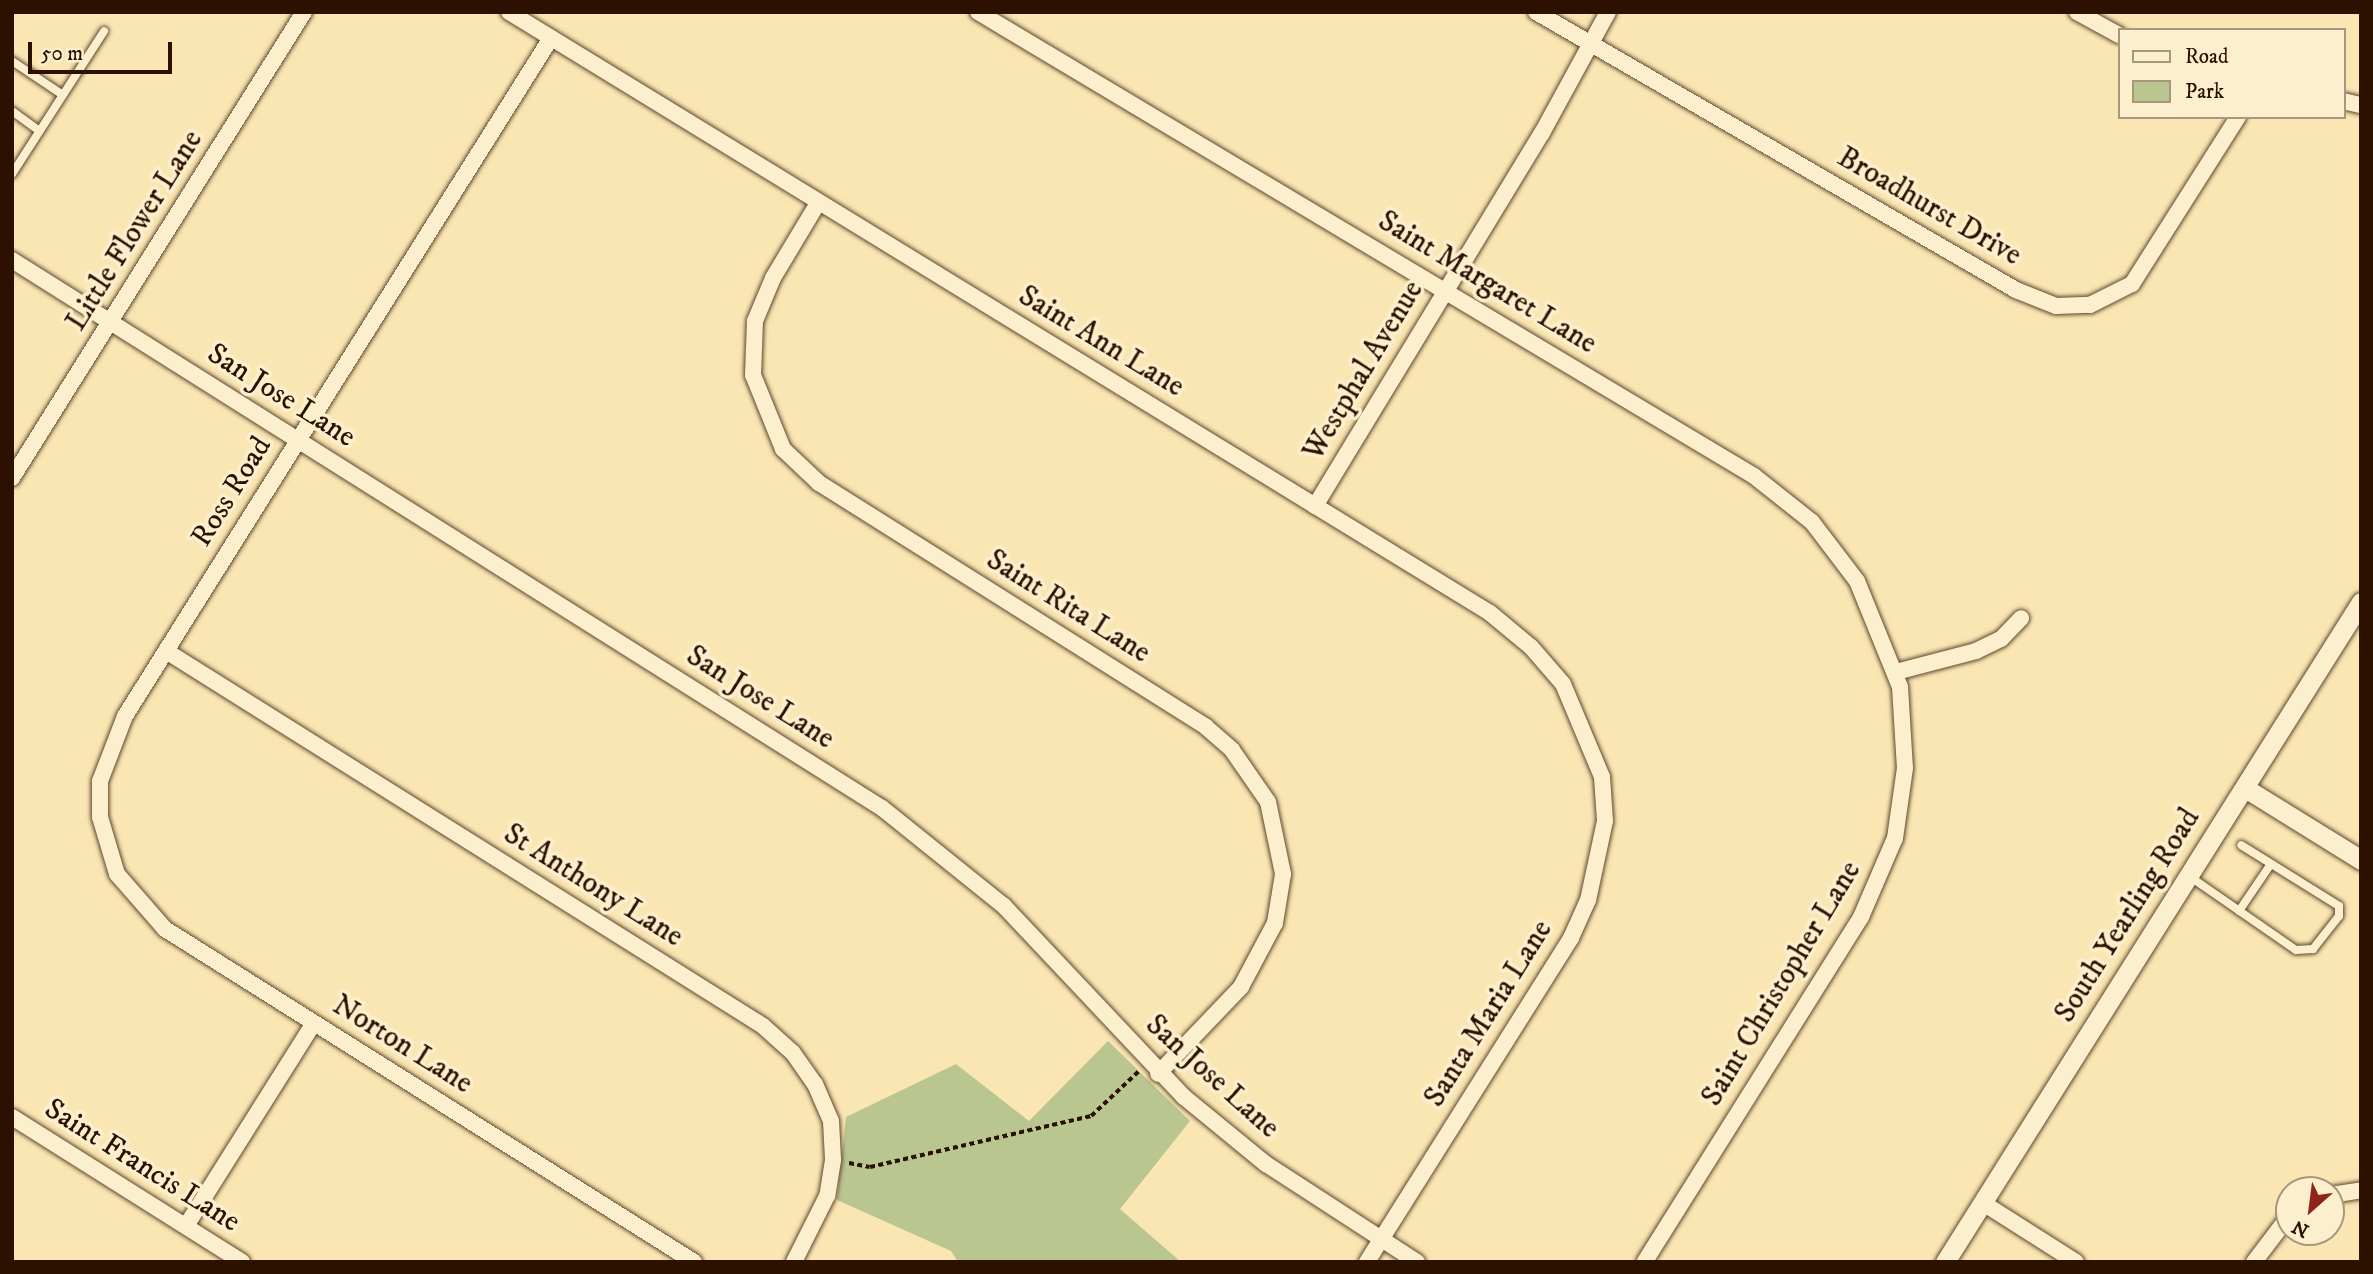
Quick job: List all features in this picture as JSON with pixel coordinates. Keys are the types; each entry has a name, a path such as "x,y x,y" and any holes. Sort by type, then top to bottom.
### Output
{"street":[{"name":"Little Flower Lane","path":"12,478 304,12"},
{"name":"Saint Ann Lane","path":"509,12 1490,613 1531,647 1563,684 1602,777"},
{"name":"Saint Margaret Lane","path":"978,12 1785,498 1812,522 1857,581 1896,672"},
{"name":"Broadhurst Drive","path":"1536,12 2016,290 2056,306 2090,305 2132,284 2237,119"},
{"name":"Westphal Avenue","path":"1315,506 1446,292 1592,45 1608,12"},
{"path":"2077,12 2118,33"},
{"name":"Ross Road","path":"106,851 100,781 109,748 166,651 551,38"},
{"name":"Saint Rita Lane","path":"818,203 773,278 755,321 753,375 783,449 819,483 1206,727 1232,750 1268,802 1283,874 1271,932 1241,987 1153,1068"},
{"name":"San Jose Lane","path":"12,260 882,808 1004,906 1153,1068 1266,1164 1417,1262"},
{"name":"South Yearling Road","path":"1945,1262 2361,602"},
{"path":"1896,672 1976,651 2001,639 2021,618"},
{"name":"St Anthony Lane","path":"166,651 763,1026 793,1053 816,1084 831,1121 833,1160 827,1196 794,1262"},
{"name":"Saint Christopher Lane","path":"1645,1262 1881,877 1895,838 1905,768 1896,672"},
{"name":"Santa Maria Lane","path":"1367,1262 1571,938 1600,860 1602,777"},
{"path":"2245,788 2361,860"},
{"name":"Norton Lane","path":"106,851 129,894 165,929 694,1262"},
{"path":"186,1226 314,1023"},
{"name":"Saint Francis Lane","path":"12,1117 242,1262"},
{"path":"1983,1203 2076,1262"},
{"path":"2254,1262 2275,1234"}],"lane":[{"path":"12,174 104,31"},
{"path":"12,61 63,95"},
{"path":"12,111 40,131"},
{"path":"2189,876 2296,950 2313,949 2339,916 2339,906 2241,845"},
{"path":"2239,911 2272,864"}],"path":[{"path":"833,1160 870,1167 1091,1116 1153,1068"}],"green space":[{"path":"1108,1041 1190,1121 1120,1209 1181,1262 958,1262 951,1251 837,1200 846,1117 956,1064 1029,1121"}]}
